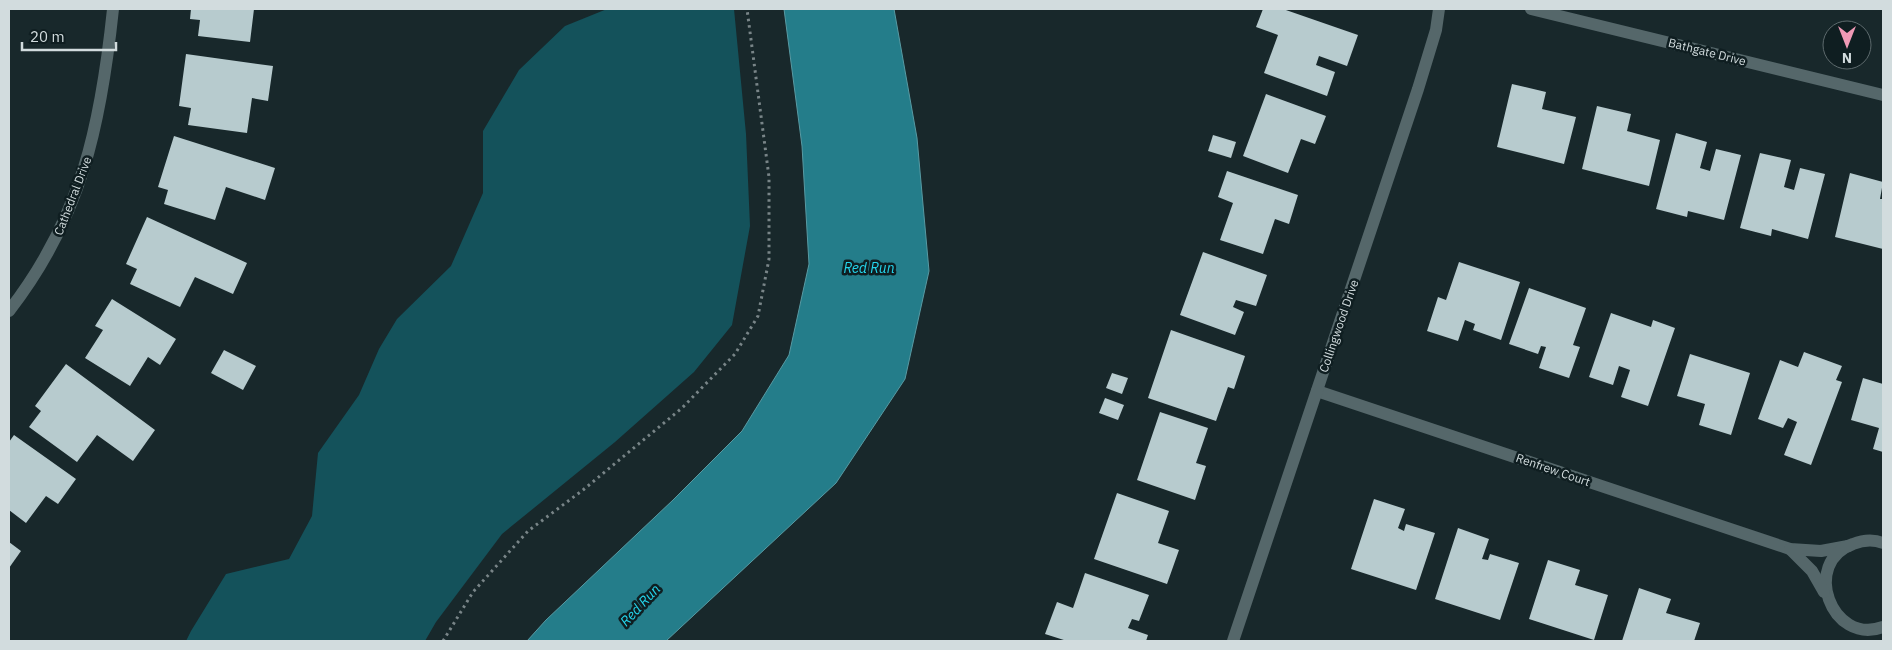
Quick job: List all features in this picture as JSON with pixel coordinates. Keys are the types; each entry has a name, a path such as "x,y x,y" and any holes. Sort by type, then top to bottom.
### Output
{"street":[{"name":"Cathedral Drive","path":"9,311 55,242 73,203 88,158 99,106 113,9"},
{"name":"Collingwood Drive","path":"1233,641 1423,72 1436,30 1439,9"},
{"name":"Bathgate Drive","path":"1530,9 1883,95"},
{"name":"Renfrew Court","path":"1317,391 1790,549 1821,551 1848,546 1862,540 1883,543"},
{"path":"1826,594 1825,580 1829,566 1836,554 1848,546"},
{"name":"Renfrew Court","path":"1790,549 1812,571 1826,594 1831,608 1840,619 1852,626 1866,630 1883,627"}],"path":[{"path":"442,641 473,592 528,530 583,490 682,408 735,354 758,316 769,259 769,177 747,9"}],"shaded area":[{"path":"607,9 734,9 746,134 750,226 732,325 694,372 615,442 502,534 436,622 425,641 186,641 226,574 289,559 312,516 318,453 359,395 379,349 397,319 451,266 483,193 483,131 519,70 565,26"}],"water":[{"name":"Red Run","path":"784,9 894,9 917,138 929,271 905,379 836,483 666,641 527,641 546,620 673,500 742,431 789,355 809,264 802,146"}],"building":[{"path":"191,9 254,9 250,42 198,36 200,20 190,19"},
{"path":"1263,9 1283,9 1358,35 1347,66 1319,56 1316,65 1335,72 1327,96 1264,73 1278,35 1256,27"},
{"path":"186,54 273,66 268,101 252,98 247,133 188,125 191,108 179,106"},
{"path":"1512,84 1546,92 1542,109 1576,117 1564,164 1497,147"},
{"path":"1266,94 1326,116 1315,144 1301,139 1288,173 1243,156"},
{"path":"1597,106 1631,114 1627,131 1660,140 1649,186 1582,169"},
{"path":"1676,133 1707,142 1700,168 1710,171 1716,149 1741,155 1724,220 1688,211 1687,217 1656,209"},
{"path":"1213,135 1236,142 1231,158 1208,151"},
{"path":"174,136 275,168 265,200 226,187 215,220 164,204 168,190 158,187"},
{"path":"1760,153 1791,160 1784,187 1794,190 1800,168 1825,174 1808,239 1772,229 1771,236 1740,228"},
{"path":"1227,171 1298,195 1289,224 1275,219 1263,254 1220,240 1233,203 1218,197"},
{"path":"1850,173 1883,182 1880,199 1883,199 1883,249 1835,237"},
{"path":"147,217 247,263 233,294 195,277 180,307 130,284 137,269 126,264"},
{"path":"1203,252 1267,275 1256,306 1236,300 1233,307 1244,312 1235,335 1180,315"},
{"path":"1459,262 1520,282 1501,340 1473,330 1475,324 1465,320 1458,341 1427,331 1438,297 1446,300"},
{"path":"1529,288 1586,308 1573,345 1580,347 1569,378 1539,368 1546,347 1541,346 1538,354 1509,344"},
{"path":"112,299 176,339 160,365 148,357 130,386 85,358 103,330 95,326"},
{"path":"1611,313 1651,327 1653,320 1675,328 1648,406 1621,397 1630,370 1619,366 1613,385 1589,377"},
{"path":"1171,330 1245,356 1234,389 1228,387 1216,421 1148,398"},
{"path":"224,350 256,366 243,390 211,373"},
{"path":"1804,352 1842,366 1836,380 1842,382 1811,465 1784,455 1797,422 1788,418 1783,428 1758,419 1780,360 1798,367"},
{"path":"1690,354 1750,373 1731,435 1699,425 1705,404 1677,396"},
{"path":"66,364 155,430 133,461 97,435 77,462 29,427 41,411 35,406"},
{"path":"1112,373 1128,378 1122,394 1106,388"},
{"path":"1863,378 1883,384 1883,452 1873,449 1879,428 1851,420"},
{"path":"1105,398 1124,405 1118,420 1099,413"},
{"path":"1160,412 1208,428 1196,463 1206,466 1195,500 1137,480"},
{"path":"14,435 76,479 58,504 46,496 26,523 9,510 9,442"},
{"path":"1117,493 1169,511 1158,543 1179,550 1167,584 1094,559"},
{"path":"1374,499 1405,509 1398,528 1404,531 1406,524 1435,533 1416,590 1351,569"},
{"path":"1458,528 1489,539 1482,559 1488,560 1490,554 1519,563 1500,620 1435,599"},
{"path":"9,542 21,551 9,568"},
{"path":"1548,560 1580,570 1575,585 1608,595 1594,640 1529,619"},
{"path":"1085,573 1149,595 1139,621 1132,619 1128,628 1148,635 1146,641 1067,641 1045,634 1057,602 1073,608"},
{"path":"1639,588 1671,599 1666,613 1700,623 1694,641 1622,641"}]}
